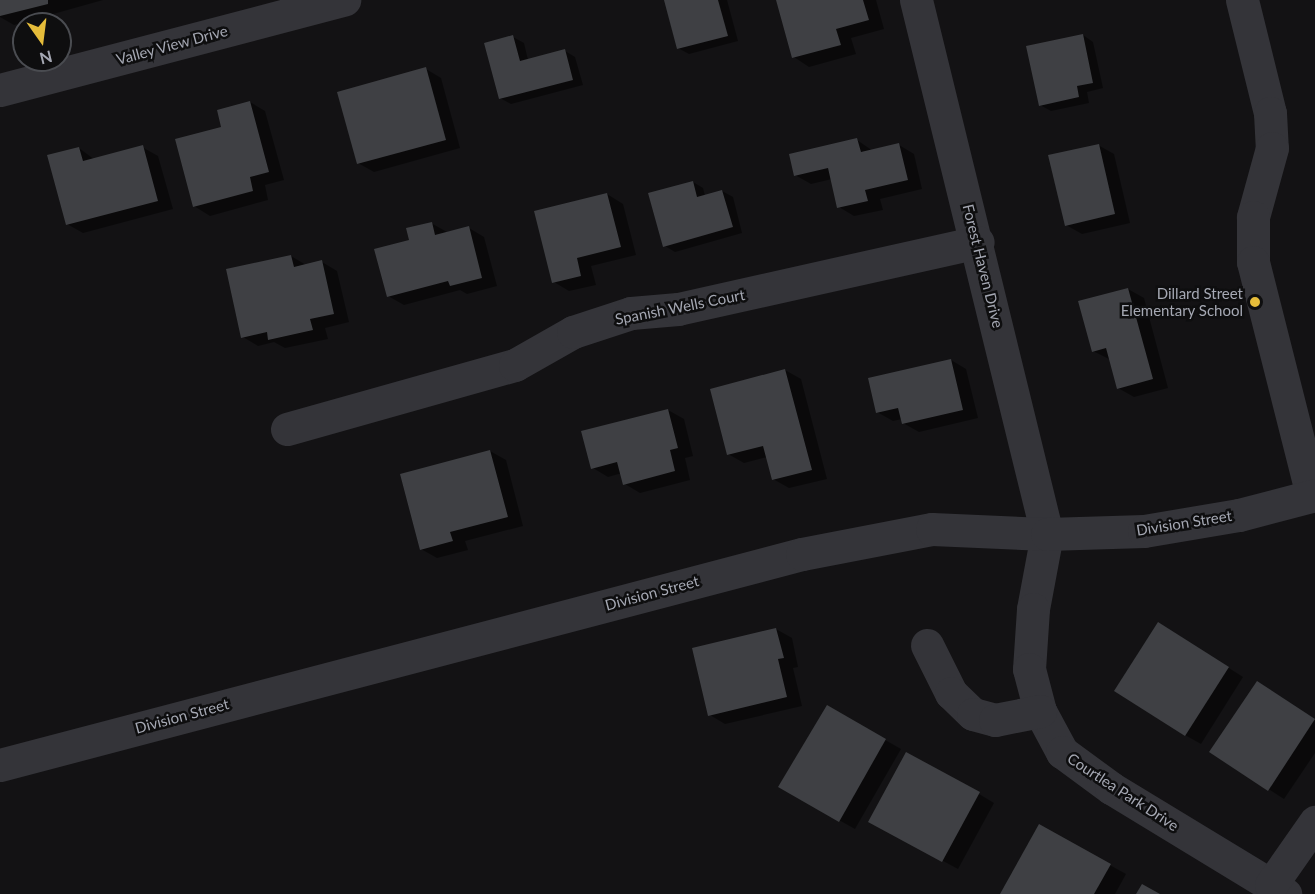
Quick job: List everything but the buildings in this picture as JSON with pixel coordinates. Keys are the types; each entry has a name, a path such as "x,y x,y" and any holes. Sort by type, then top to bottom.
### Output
{"street":[{"name":"Valley View Drive","path":"0,90 344,0"},
{"name":"Forest Haven Drive","path":"916,0 978,242 1047,534"},
{"path":"1242,0 1270,113 1272,148 1253,217 1253,262 1314,496"},
{"name":"Spanish Wells Court","path":"287,429 515,365 573,332 631,313 701,304 978,242"},
{"name":"Division Street","path":"0,765 802,554 932,529 1047,534 1144,531 1239,514 1314,496"},
{"name":"Courtlea Park Drive","path":"1047,534 1033,609 1029,669 1040,711 1062,752 1111,788 1278,890"},
{"path":"927,645 951,693 973,714 995,720 1040,711"},
{"path":"1278,890 1315,822"}],"place":[{"name":"Dillard Street Elementary School","path":"1255,302"}]}
